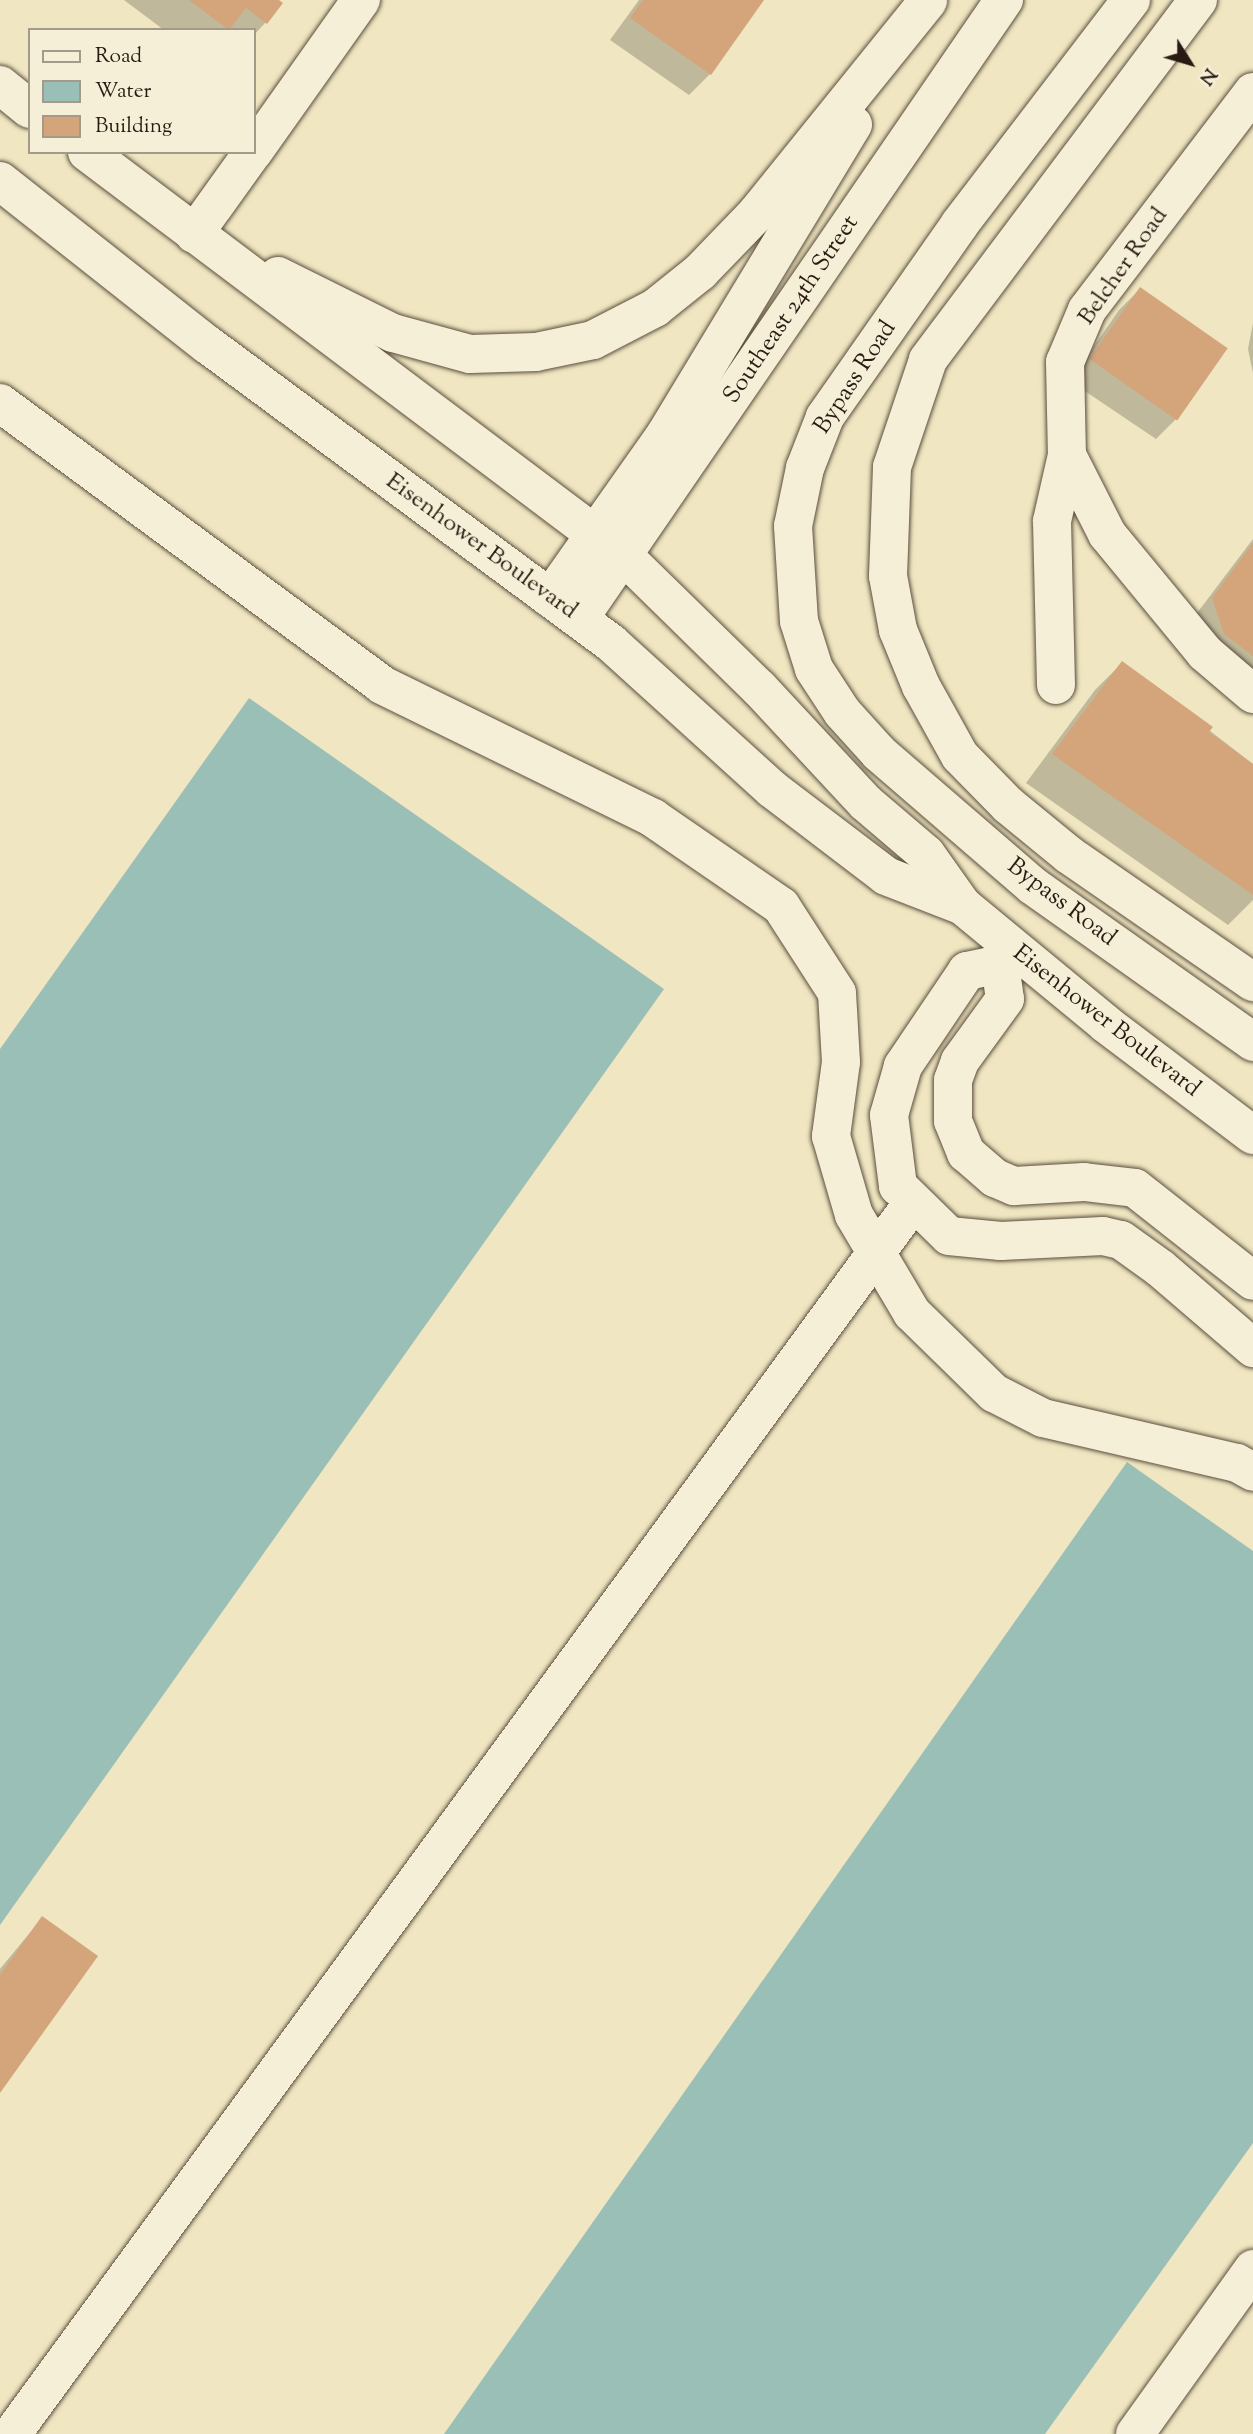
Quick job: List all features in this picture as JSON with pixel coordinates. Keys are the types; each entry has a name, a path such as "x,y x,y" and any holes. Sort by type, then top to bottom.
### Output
{"street":[{"path":"256,148 361,0"},
{"name":"Southeast 24th Street","path":"565,608 625,557 1004,0"},
{"name":"Bypass Road","path":"1131,0 960,224 825,417 805,468 793,526 799,621 814,669 879,753 1033,886 1253,1042"},
{"path":"1198,0 928,360 892,467 888,576 898,630 921,686 960,756 1008,805 1069,855 1253,982"},
{"path":"252,154 194,234 393,333 470,354 536,352 593,340 655,309 700,272 757,214 928,1"},
{"name":"Southeast 24th Street","path":"565,608 593,534 665,435 928,1"},
{"path":"0,85 28,106"},
{"name":"Belcher Road","path":"1253,92 1087,310 1065,362 1067,456 1107,534 1205,653 1253,694"},
{"name":"Eisenhower Boulevard","path":"90,154 625,557 759,688 866,803 926,854 963,906 1006,956 1253,1135"},
{"name":"Eisenhower Boulevard","path":"3,188 208,345 565,608 772,789 886,876 963,906"},
{"path":"0,403 382,685 653,818 781,906 838,993 841,1062 831,1136 854,1215 912,1313 994,1393 1043,1418 1237,1463 1253,1472"},
{"path":"1056,685 1052,521 1067,456"},
{"path":"1253,1281 1135,1188 1084,1182 1014,1186 987,1172 966,1153 953,1121 953,1080 960,1061 1005,999 1006,956 967,971 903,1066 892,1097 889,1139 898,1186 912,1204 949,1236 972,1241 1072,1235 1121,1240 1160,1268 1253,1348"},
{"path":"12,2434 912,1204"},
{"path":"1135,2434 1253,2269"}],"water":[{"path":"249,698 664,989 0,1925 0,1049"},
{"path":"1127,1462 1253,1551 1253,2143 1045,2434 444,2434"}],"building":[{"path":"189,0 279,0 283,3 267,24 246,8 231,28 226,28"},
{"path":"643,0 764,0 711,75 630,18"},
{"path":"1140,287 1228,348 1177,420 1090,359"},
{"path":"1253,543 1253,656 1224,634 1212,598"},
{"path":"1122,661 1213,727 1209,732 1253,764 1253,895 1052,754"},
{"path":"42,1916 98,1956 0,2093 0,1975"}]}
